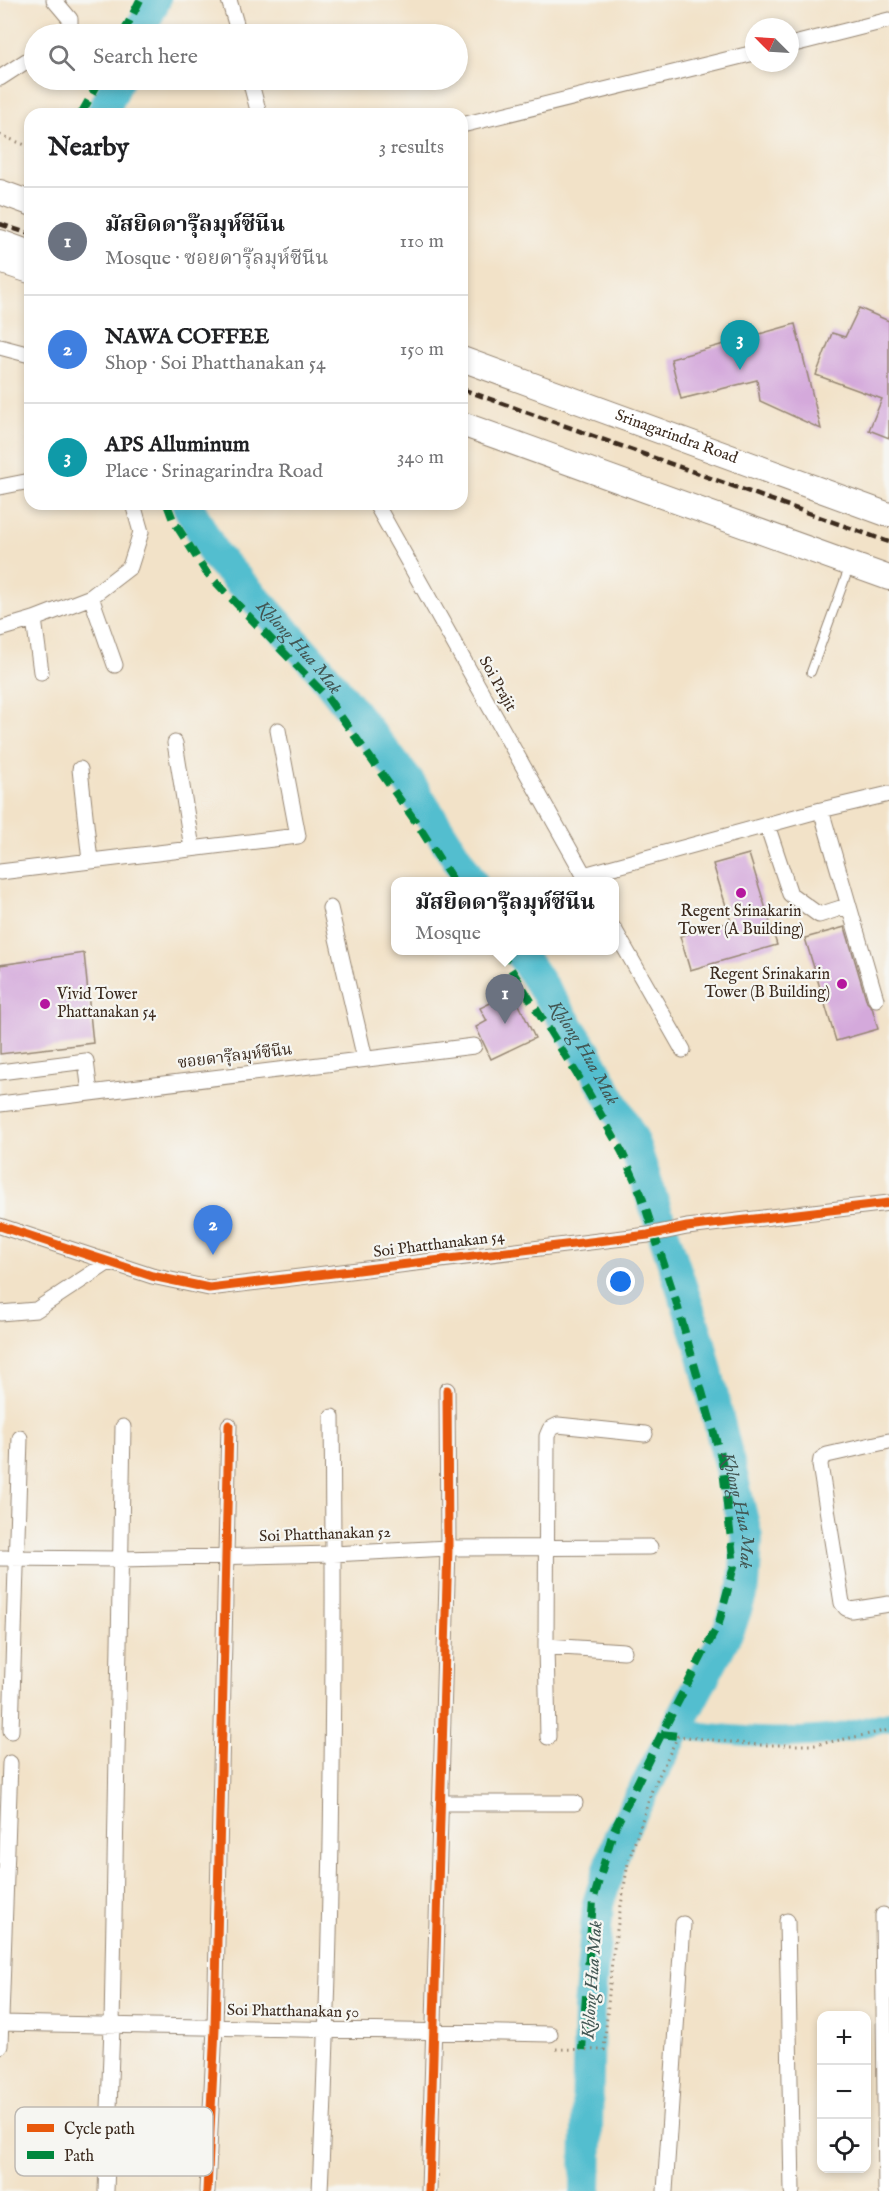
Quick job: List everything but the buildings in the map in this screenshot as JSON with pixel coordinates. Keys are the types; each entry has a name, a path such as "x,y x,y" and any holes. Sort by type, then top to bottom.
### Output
{"main road":[{"path":"0,242 24,250"},
{"path":"0,261 24,269"},
{"name":"Srinagarindra Road","path":"468,361 889,515"},
{"path":"468,426 889,578"}],"street":[{"path":"54,0 70,19 70,24"},
{"path":"229,0 235,24"},
{"path":"799,43 889,20"},
{"path":"468,124 745,55"},
{"path":"0,78 24,62"},
{"path":"253,90 258,108"},
{"path":"0,347 24,353"},
{"path":"0,487 24,483"},
{"path":"0,629 34,620 91,597 130,567 141,532 135,510"},
{"name":"Soi Prajit","path":"379,510 585,877"},
{"path":"91,597 115,665"},
{"path":"34,620 41,672"},
{"path":"0,873 298,836 278,730"},
{"path":"176,743 192,848"},
{"path":"80,769 90,861"},
{"path":"589,877 821,810 889,794"},
{"path":"821,810 876,999"},
{"path":"767,825 790,894 819,915 848,906"},
{"path":"330,908 365,1059"},
{"path":"619,936 683,1050"},
{"name":"ซอยดารุ๊ลมุห์ซีนีน","path":"0,1104 474,1046"},
{"path":"0,1072 86,1061 90,1093"},
{"name":"Soi Phatthanakan 54","path":"0,1226 152,1276 209,1288 648,1235 687,1227 889,1203"},
{"path":"0,1313 36,1310 109,1262"},
{"path":"429,2191 448,1548 447,1390"},
{"path":"320,2191 328,2030 333,1554 332,1418"},
{"path":"211,2107 215,2028 229,1425"},
{"path":"548,1737 547,1436 550,1429 558,1425 645,1434"},
{"path":"109,2107 123,1427"},
{"path":"11,1731 20,1438"},
{"path":"889,1441 827,1455 821,1459 820,1465 842,1603 851,1610 889,1604"},
{"name":"Soi Phatthanakan 52","path":"0,1558 121,1559 333,1554 448,1548 650,1547"},
{"path":"546,1646 624,1652"},
{"path":"0,2046 10,1763"},
{"path":"440,1803 575,1803"},
{"path":"883,1915 886,2191"},
{"path":"787,1921 792,2191"},
{"path":"665,2191 683,1924"},
{"name":"Soi Phatthanakan 50","path":"0,2024 550,2034"},
{"path":"106,2191 107,2176"},
{"path":"207,2191 208,2176"}],"lane":[{"path":"811,672 851,564"}],"path":[{"path":"0,135 24,145"},
{"path":"550,2034 554,2049 604,2050 612,1960 628,1863 652,1790 678,1737 758,1745 815,1745 889,1730"}],"waterway":[{"name":"Khlong Hua Mak","path":"144,24 155,0"},
{"name":"Khlong Hua Mak","path":"105,108 113,90"},
{"name":"Khlong Hua Mak","path":"190,510 214,554 317,666 410,784 469,877"},
{"name":"Khlong Hua Mak","path":"521,955 586,1053 632,1138 700,1343 747,1538 744,1586 730,1627 620,1835 598,1904 589,2009 586,2191"},
{"path":"676,1729 755,1737 795,1737 834,1734 889,1721"}],"railway":[{"path":"0,224 24,232"},
{"path":"468,391 889,542"}],"marked path":[{"path":"128,24 140,0"},
{"path":"84,108 94,90"},
{"path":"169,510 173,520 206,572 327,697 418,825 451,877"},
{"path":"502,955 588,1092 622,1152 641,1194 676,1301 722,1461 734,1566 719,1623 613,1832 593,1901 582,2050"},
{"path":"661,1734 678,1736"}],"cycle path":[{"path":"0,1226 152,1276 209,1288 648,1235 687,1227 889,1203"},
{"path":"429,2191 448,1548 447,1390"},
{"path":"211,2107 215,2028 229,1425"},
{"path":"207,2191 208,2176"}],"place":[{"name":"APS Alluminum","path":"740,370"},
{"name":"Regent Srinakarin Tower (A Building)","path":"741,893"},
{"name":"Regent Srinakarin Tower (B Building)","path":"842,984"},
{"name":"Vivid Tower Phattanakan 54","path":"45,1004"},
{"name":"มัสยิดดารุ๊ลมุห์ซีนีน","path":"505,1024"},
{"name":"NAWA COFFEE","path":"213,1255"}]}
